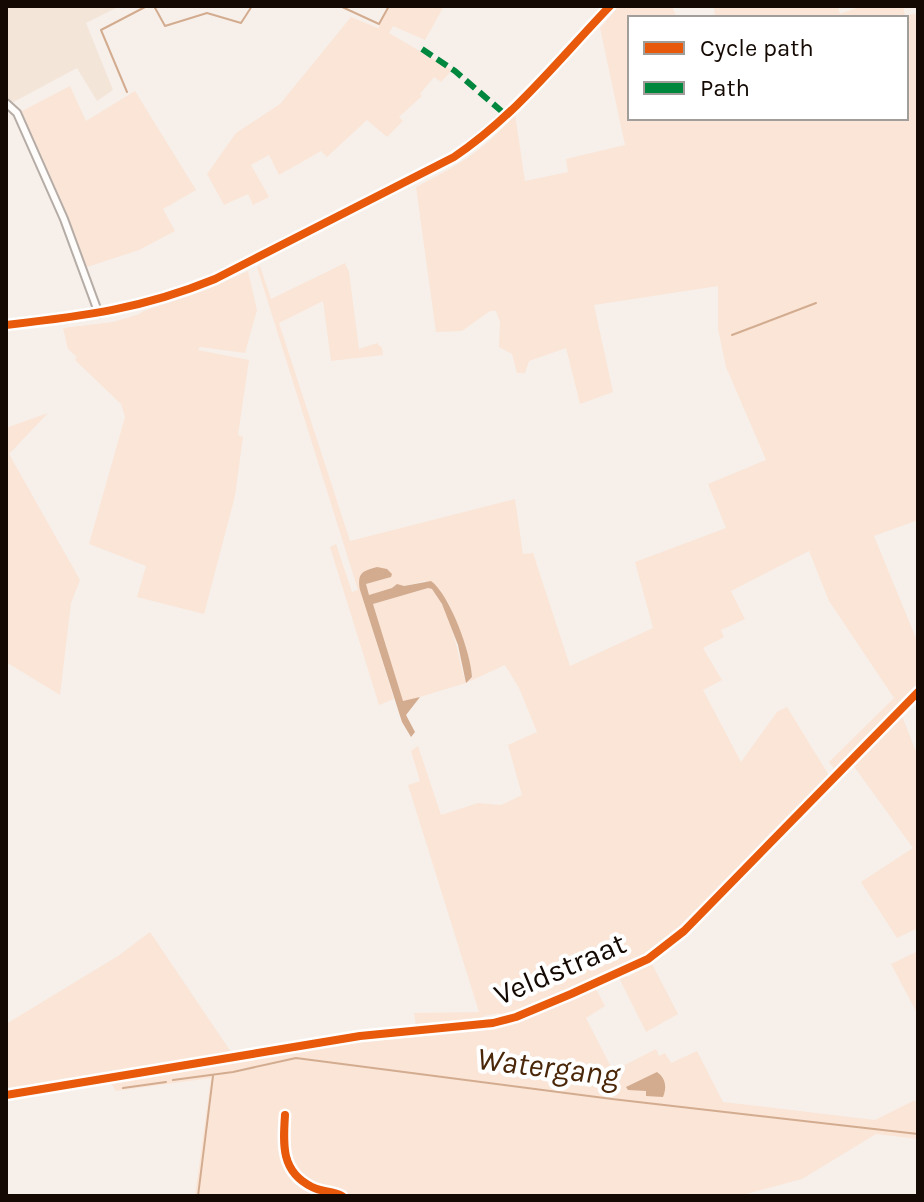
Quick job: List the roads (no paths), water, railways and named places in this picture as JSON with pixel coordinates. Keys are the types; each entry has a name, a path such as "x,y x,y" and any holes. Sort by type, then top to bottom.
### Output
{"street":[{"path":"6,325 99,314 159,300 215,279 454,157 506,115 610,6"},
{"path":"6,103 17,113 59,206 99,314"},
{"name":"Veldstraat","path":"6,1095 360,1036 493,1023 516,1017 608,978 648,959 684,931 918,692"}],"waterway":[{"path":"127,92 101,30 147,6"},
{"path":"154,6 165,26 207,13 241,23 252,6"},
{"path":"340,6 379,24 389,6"},
{"path":"732,335 816,303"},
{"name":"Watergang","path":"173,1080 233,1072 296,1058 918,1134"},
{"name":"Watergang","path":"198,1196 213,1076"},
{"path":"123,1088 166,1082"}]}
